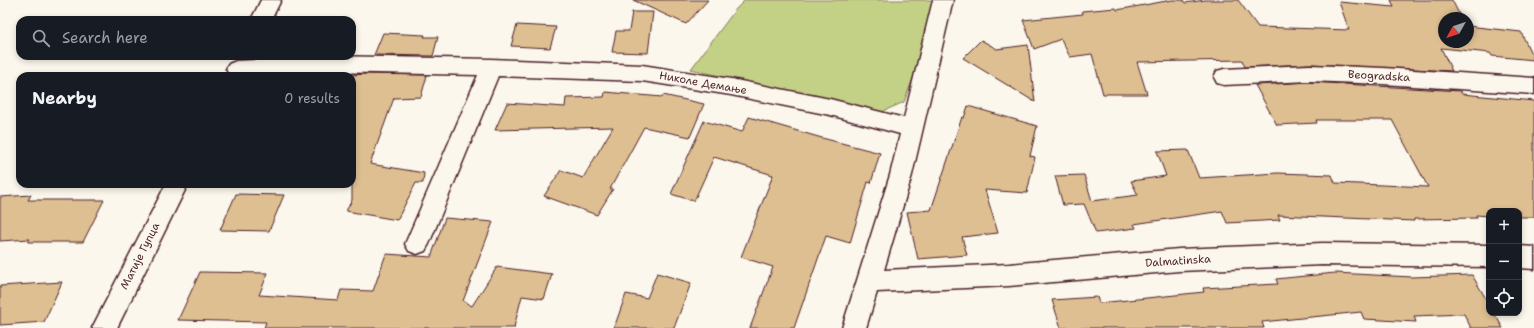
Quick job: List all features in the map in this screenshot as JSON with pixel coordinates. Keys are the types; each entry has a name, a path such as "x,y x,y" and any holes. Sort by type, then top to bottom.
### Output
{"street":[{"path":"263,16 271,0"},
{"path":"854,328 900,175 943,0"},
{"name":"Николе Демање","path":"237,67 327,64 642,72 731,87 822,105 912,129"},
{"path":"417,244 491,67"},
{"name":"Beogradska","path":"1224,77 1310,73 1383,76 1534,86"},
{"name":"Матије Гупца","path":"104,328 175,188"},
{"name":"Dalmatinska","path":"868,282 1009,275 1187,259 1322,254 1486,256"},
{"path":"1522,257 1534,258"}],"green space":[{"path":"745,0 935,0 940,6 904,102 877,114 691,69 736,9"}],"building":[{"path":"633,0 708,0 686,24"},
{"path":"1172,0 1183,0 1185,3 1205,0 1238,0 1258,27 1349,30 1339,2 1394,7 1391,0 1452,0 1458,12 1438,12 1438,48 1441,48 1452,71 1310,64 1245,67 1242,60 1137,62 1147,94 1103,94 1092,54 1070,57 1061,39 1034,49 1023,20 1083,14 1082,11 1116,8 1117,10"},
{"path":"632,12 653,12 648,53 612,52 616,31 629,31"},
{"path":"517,25 556,27 550,48 511,46"},
{"path":"1474,27 1521,32 1534,60 1492,56 1490,53 1441,48 1474,48"},
{"path":"383,33 438,37 433,56 374,55"},
{"path":"981,40 997,49 1028,45 1035,102 963,58"},
{"path":"356,75 427,75 421,97 394,98 370,164 424,173 423,183 416,183 397,220 346,211 352,200 352,188 356,188"},
{"path":"1310,82 1460,91 1462,94 1534,101 1534,217 1522,217 1522,208 1486,208 1486,216 1476,215 1477,218 1414,219 1414,221 1278,215 1280,220 1227,223 1222,211 1134,224 1136,228 1096,233 1084,204 1063,205 1055,176 1084,175 1092,201 1138,195 1131,181 1166,176 1157,151 1188,150 1199,178 1278,173 1332,175 1335,183 1428,187 1392,120 1316,120 1317,123 1277,125 1255,85"},
{"path":"605,92 662,97 663,95 704,104 690,137 644,127 610,189 613,189 597,215 544,196 561,170 583,178 613,127 495,130 507,103 565,107 566,98 604,97"},
{"path":"968,106 1037,126 1030,156 1035,157 1027,193 985,190 998,233 962,237 967,255 918,259 907,212 931,210 962,117 964,118"},
{"path":"749,117 880,153 871,183 868,182 850,243 826,236 794,328 750,328 773,267 741,257 773,175 714,157 694,201 671,194 704,121 742,132"},
{"path":"236,194 284,195 269,231 220,230"},
{"path":"31,195 28,200 104,200 83,242 28,242 30,239 0,241 0,197"},
{"path":"445,218 493,222 463,301 472,306 497,267 552,274 544,299 522,296 515,328 264,328 266,322 178,320 200,272 268,273 259,295 338,300 341,290 373,291 386,254 431,257"},
{"path":"657,273 691,283 674,328 614,328 626,294 647,298"},
{"path":"1335,273 1412,277 1472,275 1486,299 1486,316 1496,316 1503,328 1471,328 1464,314 1414,316 1416,322 1364,319 1361,312 1262,322 1264,328 1061,328 1052,300 1097,297 1099,303 1204,292 1203,288 1278,284 1276,279"},
{"path":"62,282 44,322 0,325 0,286"}]}
